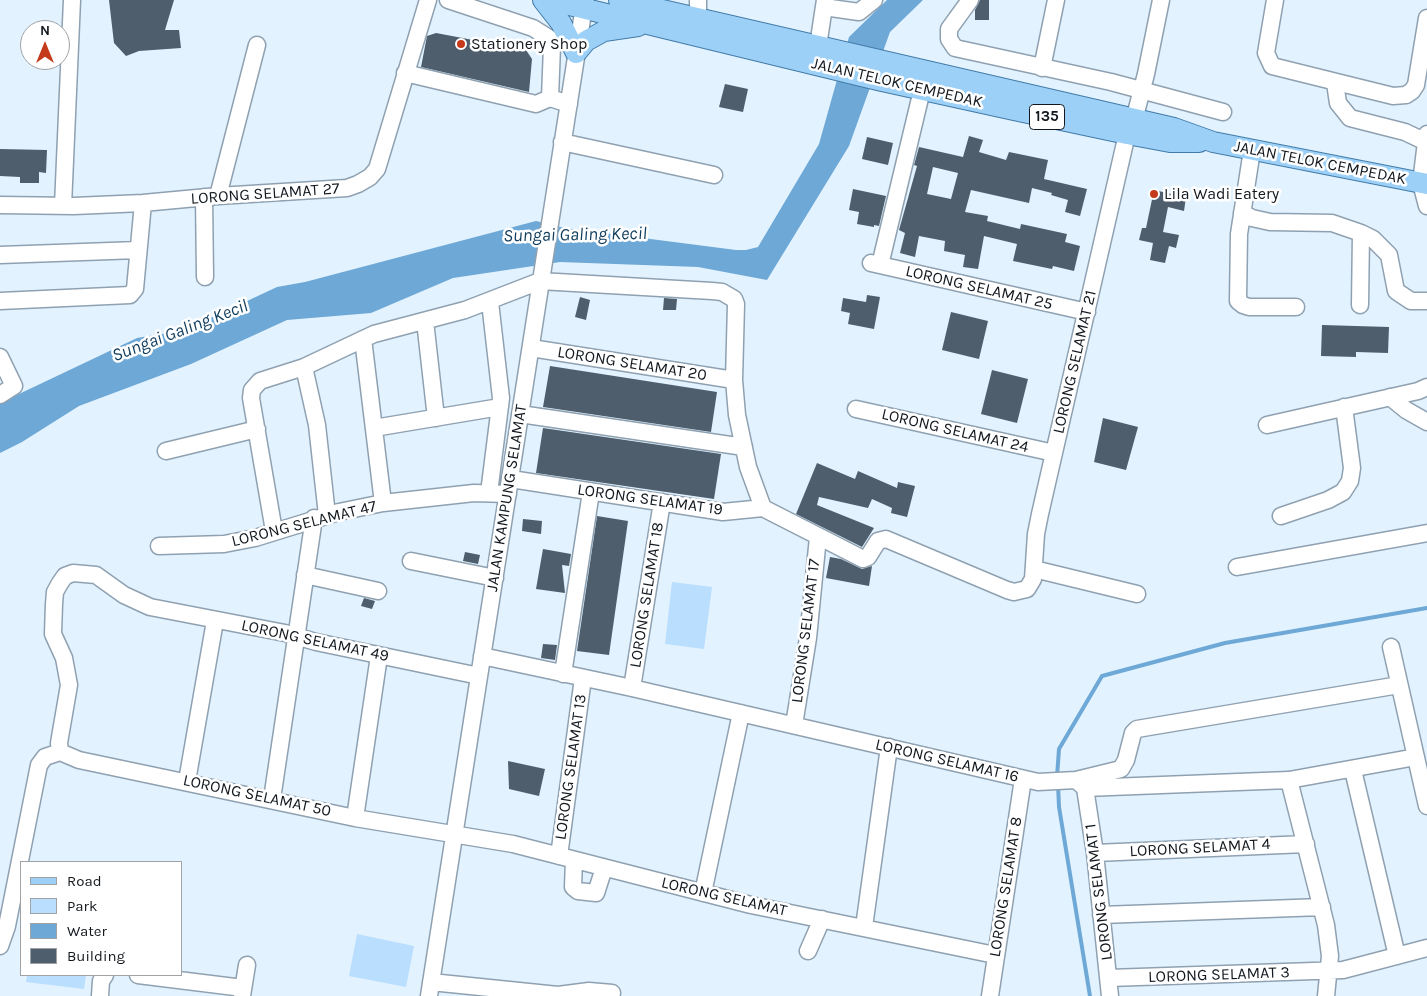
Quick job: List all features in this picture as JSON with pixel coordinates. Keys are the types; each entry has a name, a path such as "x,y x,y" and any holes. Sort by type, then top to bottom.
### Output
{"main road":[{"path":"543,0 561,23 576,53 586,41 604,31 652,26"},
{"name":"135","path":"549,0 584,4"},
{"name":"JALAN TELOK CEMPEDAK","path":"619,0 698,9 818,46 838,60"},
{"name":"JALAN TELOK CEMPEDAK","path":"584,4 652,26 838,60 1130,127 1170,142 1213,142 1424,184"},
{"name":"JALAN TELOK CEMPEDAK","path":"884,72 922,90 1130,127"}],"street":[{"path":"63,206 72,0"},
{"name":"LORONG SELAMAT 27","path":"0,204 63,206 143,203 347,188 370,177 379,163 428,0"},
{"path":"448,0 533,28 549,38 552,46 550,98"},
{"path":"818,46 824,4 858,12 874,0"},
{"path":"970,0 949,29 949,39 955,48 1142,90 1223,112"},
{"path":"1042,68 1056,0"},
{"name":"LORONG SELAMAT 21","path":"818,537 863,559 868,557 878,541 886,539 1007,590 1021,592 1027,589 1033,579 1036,534 1054,453 1130,127 1142,90 1161,0"},
{"path":"1276,0 1266,52 1272,66 1392,96 1400,96 1412,91 1416,85 1427,18"},
{"name":"JALAN KAMPUNG SELAMAT","path":"430,989 584,4"},
{"path":"205,277 211,197 257,45"},
{"path":"405,72 536,104 550,98 569,104"},
{"path":"1335,82 1338,104 1350,118 1426,138 1424,184 1427,206"},
{"name":"LORONG SELAMAT 25","path":"922,90 876,264 1087,312"},
{"path":"562,142 714,175"},
{"path":"1252,150 1242,213 1238,262 1238,301 1242,306 1296,306"},
{"path":"0,301 130,295 134,289 143,203"},
{"path":"1242,213 1252,218 1270,222 1332,223 1361,232 1382,246 1390,254 1396,291 1411,301 1427,301"},
{"path":"1360,305 1361,232"},
{"path":"0,255 138,250"},
{"path":"274,531 251,398 252,390 260,381 304,367 385,330 425,321 490,302 541,274 712,291 730,295 736,304 734,380 737,414 744,447 763,508 818,537"},
{"path":"488,493 500,407 500,386 490,302"},
{"path":"425,321 436,418"},
{"path":"363,339 383,503"},
{"name":"LORONG SELAMAT 20","path":"530,348 734,380"},
{"path":"0,357 14,386 0,395"},
{"path":"272,799 305,575 320,516 317,425 304,367"},
{"path":"1267,425 1427,387"},
{"path":"1390,397 1406,410 1427,422"},
{"path":"374,428 500,407"},
{"path":"1281,516 1328,500 1343,492 1350,481 1352,468 1344,407"},
{"name":"LORONG SELAMAT 24","path":"856,409 1054,453"},
{"path":"520,414 744,447"},
{"path":"166,451 257,429"},
{"name":"LORONG SELAMAT 47","path":"159,546 224,544 255,538 320,516 383,503 488,493 509,486"},
{"name":"LORONG SELAMAT 19","path":"509,486 591,492 723,512 763,508"},
{"path":"563,674 591,492"},
{"name":"LORONG SELAMAT 18","path":"632,688 662,502"},
{"path":"1237,567 1427,534"},
{"name":"LORONG SELAMAT 17","path":"794,725 808,638 818,537"},
{"path":"411,561 495,578"},
{"path":"1034,569 1137,594"},
{"name":"LORONG SELAMAT 49","path":"60,752 59,743 69,685 64,658 53,634 55,592 65,576 73,573 96,575 124,595 150,607 296,636 379,656 479,676"},
{"path":"305,575 378,591"},
{"path":"187,781 215,621"},
{"path":"1391,648 1427,806"},
{"path":"355,818 379,656"},
{"name":"LORONG SELAMAT 16","path":"482,656 632,688 1023,779 1069,782 1289,780 1353,770 1416,757"},
{"name":"LORONG SELAMAT 13","path":"583,678 567,858 573,887 578,891 596,893 604,868"},
{"path":"1069,782 1121,769 1126,760 1132,733 1137,729 1399,685"},
{"path":"703,893 741,713"},
{"path":"864,927 889,747"},
{"path":"0,946 7,926 39,765 45,756 60,752"},
{"name":"LORONG SELAMAT 50","path":"60,752 79,760 187,781 355,818 455,834"},
{"path":"1353,770 1397,956"},
{"name":"LORONG SELAMAT 8","path":"990,996 1023,779"},
{"path":"1289,780 1322,907 1328,938 1329,971 1326,996"},
{"name":"LORONG SELAMAT 1","path":"1069,782 1095,853 1110,996"},
{"name":"LORONG SELAMAT","path":"455,834 513,844 751,906 864,927 996,955"},
{"name":"LORONG SELAMAT 4","path":"1095,853 1306,844"},
{"path":"1101,915 1322,907"},
{"path":"808,951 822,919"},
{"name":"LORONG SELAMAT 3","path":"1109,978 1329,971 1357,967 1427,948"},
{"path":"144,976 243,992 247,965"},
{"path":"100,996 101,981 104,976"},
{"path":"430,989 558,995 589,991 612,993"}],"green space":[{"path":"672,582 712,587 704,649 665,644"},
{"path":"357,934 414,946 406,987 349,976"},
{"path":"27,976 86,976 84,989 26,982"}],"water":[{"name":"Sungai Galing Kecil","path":"887,0 923,0 890,32 849,146 767,280 698,267 560,262 453,278 371,313 287,320 191,364 79,406 22,442 0,453 0,403 137,338 185,330 277,287 305,282 536,221 565,228 736,250 758,247 819,144 849,37"}],"building":[{"path":"109,0 174,0 165,30 179,30 181,48 139,51 126,56 114,43"},
{"path":"980,0 989,0 989,20 975,20 975,10"},
{"path":"436,33 526,50 532,59 529,92 421,67 427,36"},
{"path":"725,84 748,89 743,112 719,107"},
{"path":"969,136 983,140 979,152 1006,160 1009,152 1048,160 1044,179 1087,189 1080,216 1065,212 1068,200 1051,195 1052,193 1032,188 1029,203 971,190 965,212 988,216 987,221 1020,229 1021,224 1067,234 1065,242 1080,246 1074,271 1053,266 1052,269 1013,261 1017,244 984,236 978,269 963,267 965,255 944,251 945,241 919,236 915,257 900,253 905,233 899,230 917,166 914,165 919,147 963,157","holes":["933,167 958,173 951,199 927,194"]},
{"path":"867,137 893,143 888,165 862,159"},
{"path":"0,149 47,150 46,173 39,172 39,183 20,183 20,177 0,176"},
{"path":"853,189 886,196 879,226 857,224 859,212 849,210"},
{"path":"1154,190 1186,197 1184,211 1168,207 1163,232 1179,235 1176,248 1169,246 1165,263 1150,260 1153,243 1139,240 1142,228 1146,228"},
{"path":"867,295 880,297 874,329 848,324 850,313 841,311 843,298 866,302"},
{"path":"580,297 590,300 586,320 575,317"},
{"path":"664,298 677,299 676,310 663,310"},
{"path":"951,312 988,321 979,359 942,350"},
{"path":"1322,325 1389,327 1388,353 1356,352 1356,357 1321,356"},
{"path":"550,366 717,392 711,432 543,407"},
{"path":"992,370 1028,379 1017,423 981,414"},
{"path":"1103,418 1138,427 1126,470 1094,462"},
{"path":"543,428 721,454 714,499 536,473"},
{"path":"817,463 855,479 858,471 897,488 898,482 915,486 907,517 891,513 892,508 872,499 868,508 819,497 817,505 874,528 862,547 796,514"},
{"path":"597,516 628,521 609,655 577,651"},
{"path":"523,519 542,521 541,534 522,531"},
{"path":"543,549 571,554 569,566 562,565 565,593 536,589"},
{"path":"465,552 480,555 478,564 463,561"},
{"path":"830,557 841,559 862,569 872,566 869,586 826,578"},
{"path":"364,598 375,601 372,609 361,606"},
{"path":"543,644 557,645 555,660 541,658"},
{"path":"508,761 545,769 539,796 509,789"}],"waterway":[{"path":"1057,777 1059,749 1102,676 1225,643 1427,608"},
{"path":"1058,784 1059,807 1090,996"}],"place":[{"name":"Stationery Shop","path":"461,44"},
{"name":"Lila Wadi Eatery","path":"1154,194"}]}
